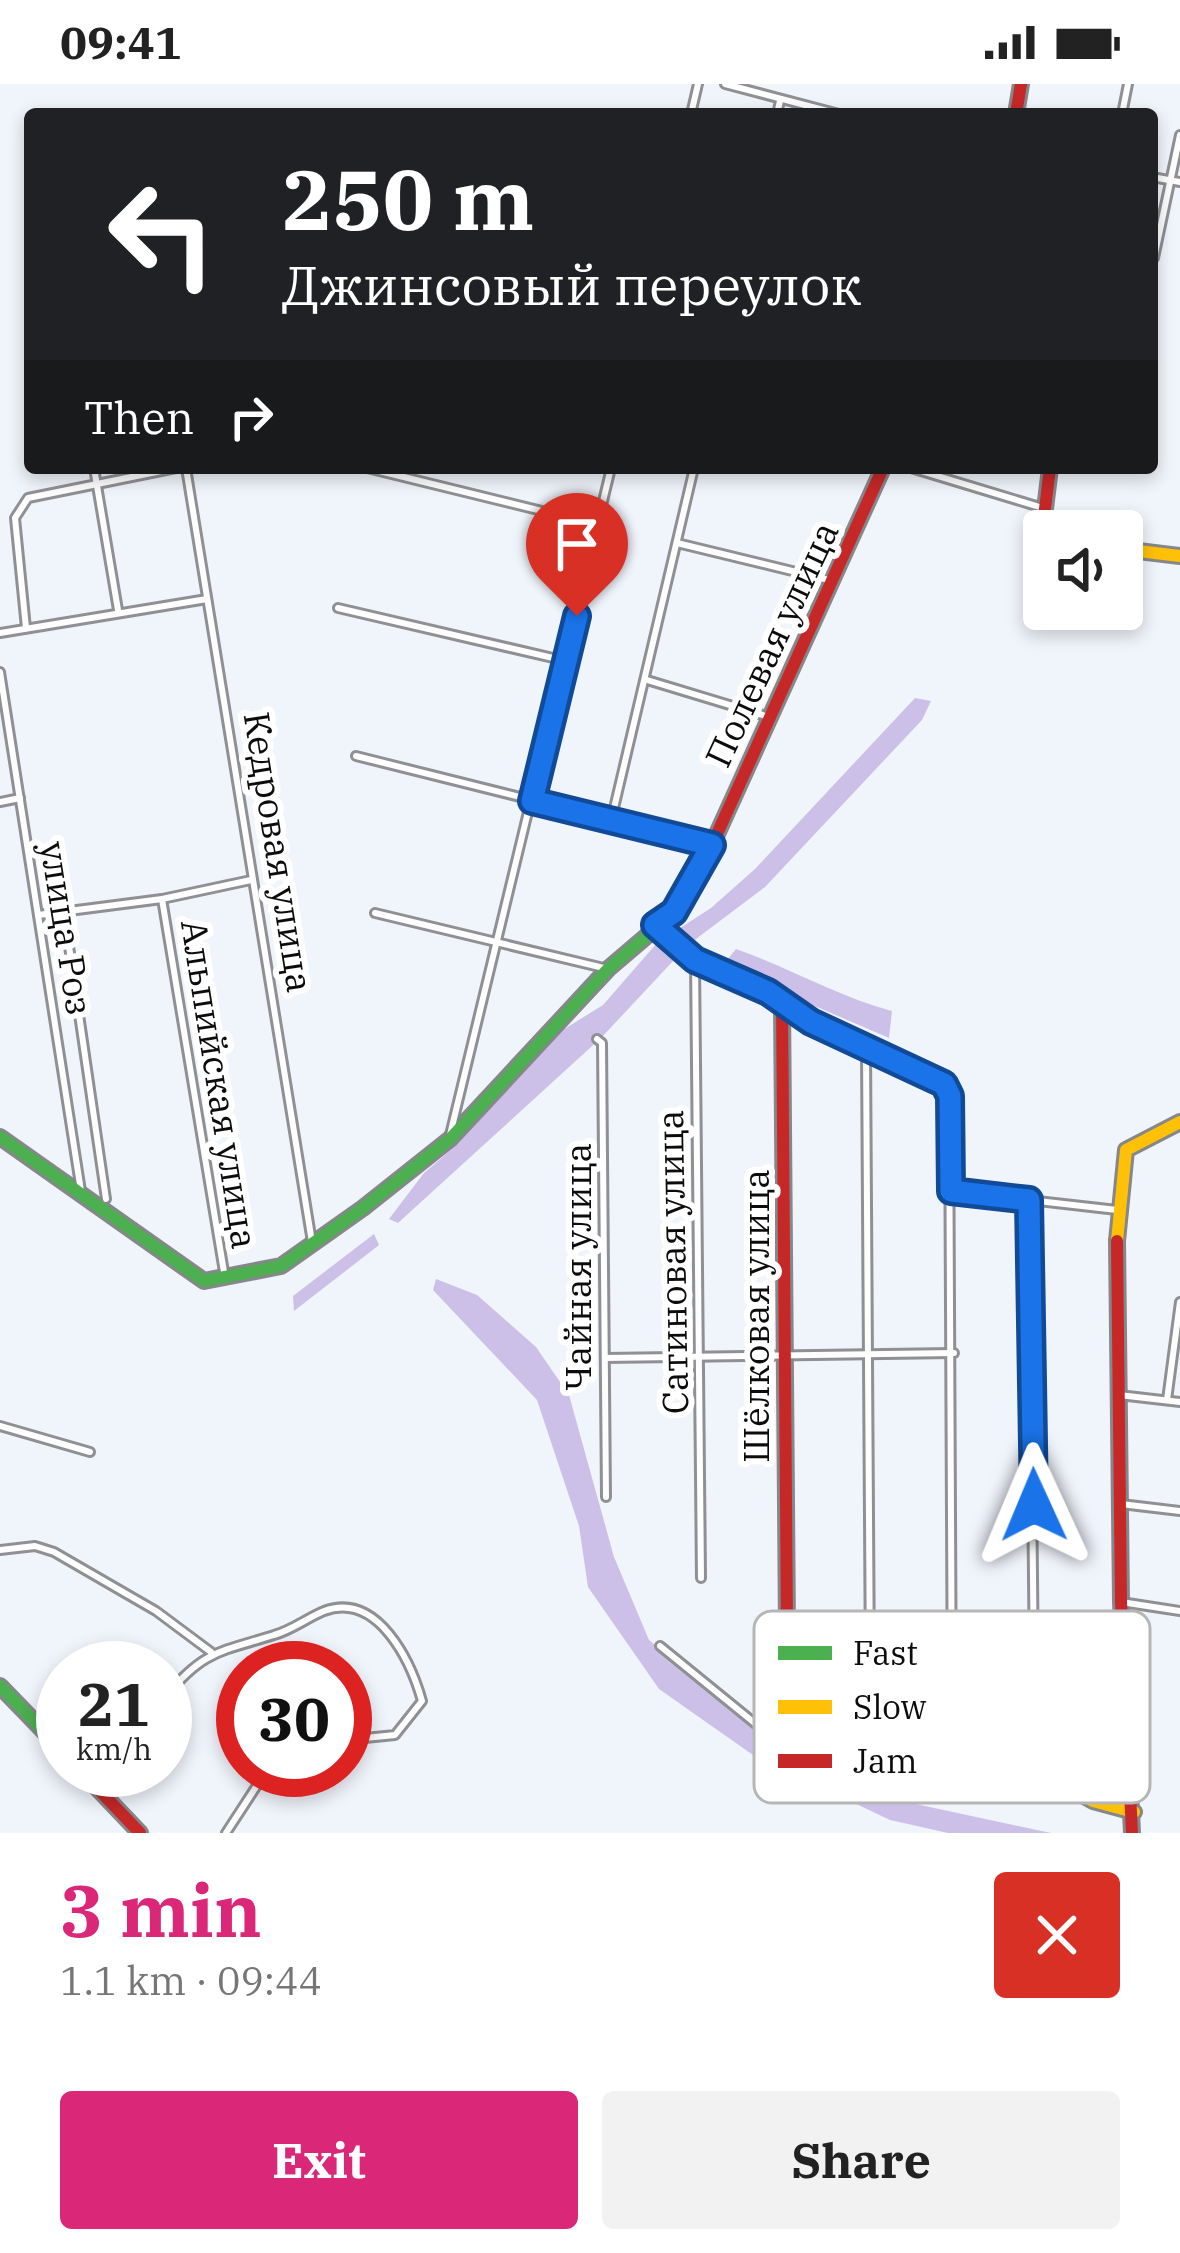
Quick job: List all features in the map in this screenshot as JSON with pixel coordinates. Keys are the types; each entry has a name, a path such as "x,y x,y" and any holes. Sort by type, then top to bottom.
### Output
{"street":[{"path":"725,84 814,108"},
{"path":"778,108 780,100"},
{"path":"1158,244 1175,182 1180,135"},
{"path":"95,474 118,610"},
{"path":"26,628 15,518 28,498 142,474"},
{"name":"Кедровая улица","path":"187,474 239,770 251,880 264,926 313,1245"},
{"path":"392,474 598,524"},
{"path":"450,1138 610,474"},
{"path":"610,821 693,474"},
{"name":"Полевая улица","path":"224,1278 281,1266 450,1138 608,969 674,912 712,845 881,474"},
{"path":"931,474 1043,508 1048,474"},
{"path":"677,543 829,580"},
{"path":"1143,552 1180,556"},
{"path":"0,633 207,599"},
{"path":"338,608 566,661"},
{"name":"улица Роз","path":"0,672 81,1191"},
{"path":"645,679 770,717"},
{"path":"356,756 712,845"},
{"path":"0,802 20,798"},
{"path":"38,915 162,899 251,880"},
{"name":"Альпийская улица","path":"162,899 224,1278"},
{"name":"улица Роз","path":"64,911 106,1199"},
{"path":"375,913 608,969"},
{"path":"655,925 695,960 944,1084 950,1096 953,1611"},
{"name":"Сатиновая улица","path":"695,960 701,1578"},
{"name":"Шёлковая улица","path":"782,1001 788,1611"},
{"name":"Чайная улица","path":"597,1039 602,1043 606,1497"},
{"path":"866,1049 869,1611"},
{"path":"1121,1611 1117,1210 1126,1150 1180,1122"},
{"path":"0,1137 81,1191 159,1256 204,1281 224,1278"},
{"path":"951,1191 1117,1210"},
{"path":"1029,1200 1033,1611"},
{"path":"1166,1400 1180,1302"},
{"path":"604,1358 954,1353"},
{"path":"1119,1395 1180,1402"},
{"path":"0,1426 90,1452"},
{"path":"1121,1504 1180,1511"},
{"path":"0,1550 35,1546 54,1552 156,1611 211,1652"},
{"path":"1120,1602 1180,1611"},
{"path":"253,1641 280,1634 328,1609 374,1620 398,1641 412,1664 422,1701 395,1736 372,1737"},
{"path":"661,1646 754,1723"},
{"path":"192,1670 216,1651"},
{"path":"0,1686 36,1723"},
{"path":"102,1797 140,1833"},
{"path":"226,1833 249,1797"},
{"path":"1100,1803 1134,1812"},
{"path":"1132,1833 1133,1803"}],"shaded area":[{"path":"915,698 931,701 922,720 765,887 688,945 602,1037 398,1223 389,1219 424,1173 459,1143 558,1033 603,1005 657,943 711,908 755,869"},
{"path":"736,949 892,1011 889,1038 722,966"},
{"path":"374,1234 379,1245 294,1311 293,1296"},
{"path":"436,1279 477,1295 536,1347 569,1395 614,1557 649,1640 754,1725 754,1755 659,1689 588,1587 579,1526 537,1400 433,1290"},
{"path":"854,1803 911,1803 1051,1833 948,1833 890,1820"}],"traffic: fast":[{"path":"0,1137 204,1281 281,1266 450,1139 608,969 656,928"},
{"path":"0,1686 36,1723"}],"traffic: slow":[{"path":"1143,552 1180,556"},
{"path":"1117,1241 1126,1150 1180,1122"},
{"path":"1100,1803 1134,1812"}],"traffic: jam":[{"path":"1017,108 1021,84"},
{"path":"656,928 674,912 712,845 880,474"},
{"path":"1045,510 1049,474"},
{"path":"782,1001 787,1611"},
{"path":"1117,1241 1121,1611"},
{"path":"106,1797 140,1833"},
{"path":"1131,1803 1132,1833"}],"route":[{"path":"577,616 532,801 712,845 674,912 655,925 695,960 768,992 811,1022 866,1049 934,1076 950,1096 951,1191 1029,1200 1034,1505"}]}
